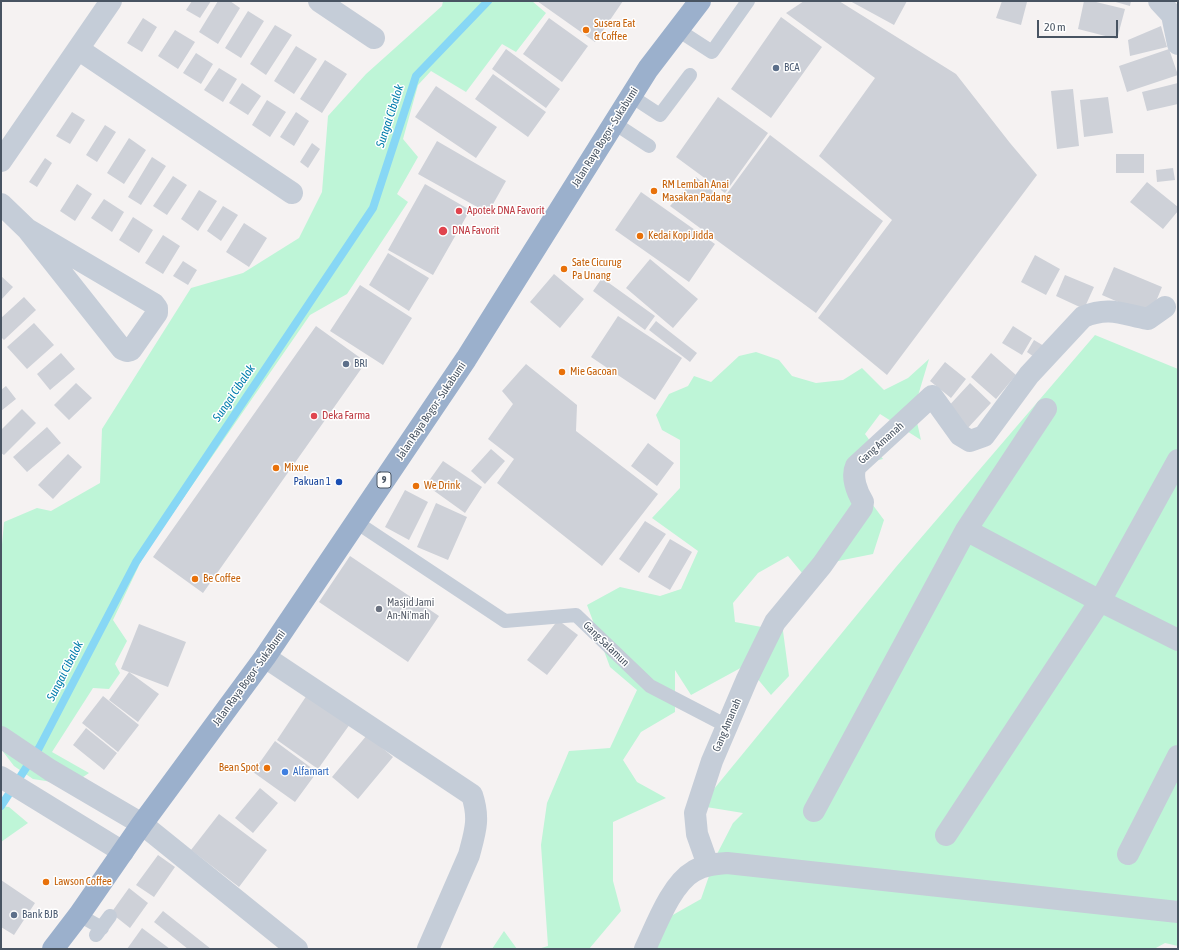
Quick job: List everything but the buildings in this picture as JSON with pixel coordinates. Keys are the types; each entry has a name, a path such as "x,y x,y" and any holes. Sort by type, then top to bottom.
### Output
{"highway":[{"name":"Jalan Raya Bogor - Sukabumi","path":"60,946 79,915 142,824 265,657 466,359 648,69 700,1"}],"street":[{"path":"1,161 111,1"},
{"path":"319,1 374,38"},
{"path":"1159,1 1172,15 1178,44"},
{"path":"78,49 292,193"},
{"path":"1,204 27,229 122,349 127,351 131,350 157,313 154,304 27,229"},
{"name":"Gang Amanah","path":"708,865 697,834 695,813 712,761 747,678 776,622 822,565 862,508 863,502 857,492 854,471 856,466 932,396 960,435 970,441 984,436 1030,375 1083,317 1094,312 1111,310 1148,319 1165,307"},
{"path":"814,811 966,530 1046,409"},
{"path":"946,835 1100,601 1178,460"},
{"path":"966,530 1100,601 1178,640"},
{"path":"265,657 472,795 477,816 470,850 428,949"},
{"path":"1,737 50,770 142,824 297,949"},
{"path":"1128,854 1178,756"},
{"path":"1,777 123,852"},
{"path":"645,949 668,900 679,884 693,871 708,865 726,863 1178,912"}],"lane":[{"path":"678,30 712,52 748,1"},
{"path":"631,96 660,115 690,75"},
{"path":"614,123 649,146"},
{"name":"Gang Salamun","path":"356,522 505,622 576,615 650,686 727,726"},
{"path":"79,915 99,931 110,916"}],"green space":[{"path":"443,1 532,1 546,13 516,52 502,44 466,92 431,71 418,85 403,139 418,157 397,194 408,202 347,294 310,315 144,555 113,620 127,641 115,664 120,673 109,689 93,688 52,752 89,773 71,785 33,779 14,766 1,749 1,556 4,522 37,508 51,511 100,483 102,429 191,288 243,273 299,238 322,192 328,116 366,74 442,6"},
{"path":"1095,335 1178,369 1178,946 1165,943 1154,949 642,949 671,916 701,899 716,856 733,823 743,813 700,806 896,567"},
{"path":"756,352 779,360 792,376 816,383 843,380 862,368 884,390 908,378 929,359 914,409 921,440 880,414 865,434 883,459 858,465 861,489 884,520 873,554 838,561 807,579 788,556 758,573 733,603 735,622 783,631 789,676 771,695 746,665 691,695 675,670 675,712 641,732 623,760 637,782 666,798 613,822 613,881 621,911 589,949 538,949 548,946 541,845 547,803 569,751 610,748 637,690 610,667 587,605 620,587 660,596 681,589 698,551 652,518 680,488 680,440 662,430 656,415 669,394 688,386 694,376 711,382 739,356"},
{"path":"1,806 9,807 28,823 1,842"},
{"path":"504,931 517,949 492,949"}],"waterway":[{"name":"Sungai Cibalok","path":"1,806 39,748 136,562 373,208 416,76 488,1"}],"place":[{"name":"Susera Eat & Coffee","path":"586,30"},
{"name":"BCA","path":"776,68"},
{"name":"RM Lembah Anai Masakan Padang","path":"654,191"},
{"name":"Apotek DNA Favorit","path":"459,211"},
{"name":"DNA Favorit","path":"443,231"},
{"name":"Kedai Kopi Jidda","path":"640,236"},
{"name":"Sate Cicurug Pa Unang","path":"564,269"},
{"name":"BRI","path":"346,364"},
{"name":"Mie Gacoan","path":"562,372"},
{"name":"Deka Farma","path":"314,416"},
{"name":"Mixue","path":"276,468"},
{"name":"Pakuan 1","path":"339,482"},
{"name":"We Drink","path":"416,486"},
{"name":"Be Coffee","path":"195,579"},
{"name":"Masjid Jami An-Ni'mah","path":"379,609"},
{"name":"Bean Spot","path":"267,768"},
{"name":"Alfamart","path":"285,772"},
{"name":"Lawson Coffee","path":"46,882"},
{"name":"Bank BJB","path":"14,915"}]}
